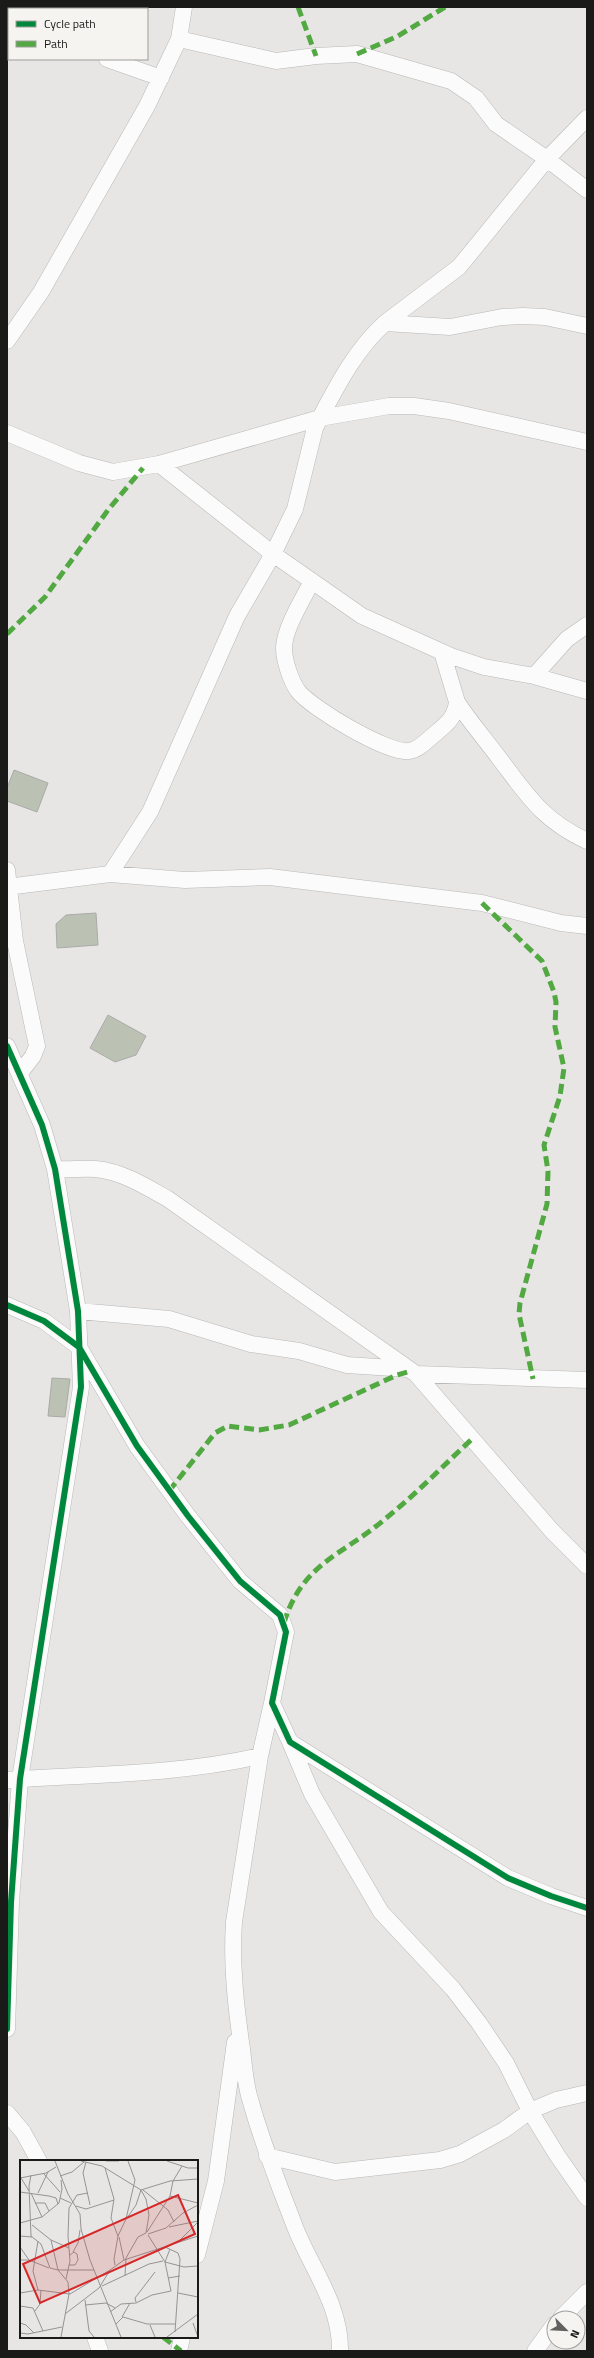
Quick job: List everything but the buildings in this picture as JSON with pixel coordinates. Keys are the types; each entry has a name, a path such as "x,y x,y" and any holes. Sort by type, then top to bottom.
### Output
{"street":[{"path":"7,341 41,292 138,123 179,39 184,7"},
{"path":"179,39 276,61 316,56 357,54 430,73 452,81 469,93 496,124 547,159 587,190"},
{"path":"110,60 161,78"},
{"path":"110,874 150,812 236,616 273,554 295,509 312,437 320,418 344,372 372,335 385,323 458,267 547,159 587,118"},
{"path":"385,323 450,327 502,317 523,316 545,317 587,326"},
{"path":"7,433 79,463 113,472 159,464 320,418 389,406 414,406 449,411 587,442"},
{"path":"159,464 273,554 362,616 442,652 484,667 534,676 587,691"},
{"path":"312,581 286,635 285,656 299,692 326,715 394,748 409,751 416,748 449,722 456,710 457,702"},
{"path":"534,676 567,638 587,625"},
{"path":"442,652 457,702 475,730 531,800 552,822 587,841"},
{"path":"7,870 15,940 37,1046 33,1056 20,1073"},
{"path":"8,887 110,874 185,880 270,877 482,903 560,923 587,926"},
{"path":"7,1046 47,1138 55,1169 78,1311 81,1387 14,1779 9,1904 7,2030"},
{"path":"55,1169 96,1169 115,1173 137,1181 168,1199 412,1371 552,1531 586,1567"},
{"path":"7,1306 44,1321 79,1347 103,1391 159,1477 232,1572 280,1616 284,1622 285,1642 260,1756 234,1922 232,1944 238,2023 248,2093 268,2156 298,2234 332,2306 338,2325 340,2351"},
{"path":"78,1311 170,1319 251,1344 309,1353 347,1365 412,1371 587,1380"},
{"path":"272,1703 312,1794 382,1912 453,1989 479,2023 506,2063 530,2111 557,2155 587,2198"},
{"path":"290,1742 508,1878 551,1896 587,1908"},
{"path":"14,1779 146,1773 228,1763 260,1756"},
{"path":"198,2252 216,2181 238,2023"},
{"path":"268,2156 335,2172 440,2160 460,2154 504,2130 530,2111 556,2100 587,2093"},
{"path":"7,2113 23,2132 38,2160"},
{"path":"569,2310 587,2292"},
{"path":"535,2351 546,2336"},
{"path":"95,2338 100,2351"},
{"path":"179,2351 182,2338"}],"marked path":[{"path":"298,7 316,56"},
{"path":"357,54 398,36 445,7"},
{"path":"7,634 45,597 108,510 143,468"},
{"path":"482,903 542,961 554,992 556,1002 555,1027 564,1068 560,1096 544,1145 548,1171 547,1204 520,1303 519,1314 533,1379"},
{"path":"169,1491 215,1433 228,1426 259,1430 289,1425 397,1375 411,1371"},
{"path":"284,1623 301,1586 313,1573 369,1531 419,1490 472,1439"},
{"path":"164,2338 181,2351"}],"cycle path":[{"path":"7,1046 42,1125 55,1169 78,1311 81,1387 20,1779 11,1902 7,2029"},
{"path":"7,1305 44,1321 79,1347 137,1446 188,1516 240,1581 280,1615 286,1632 272,1703 290,1742 508,1878 551,1896 587,1908"}]}
